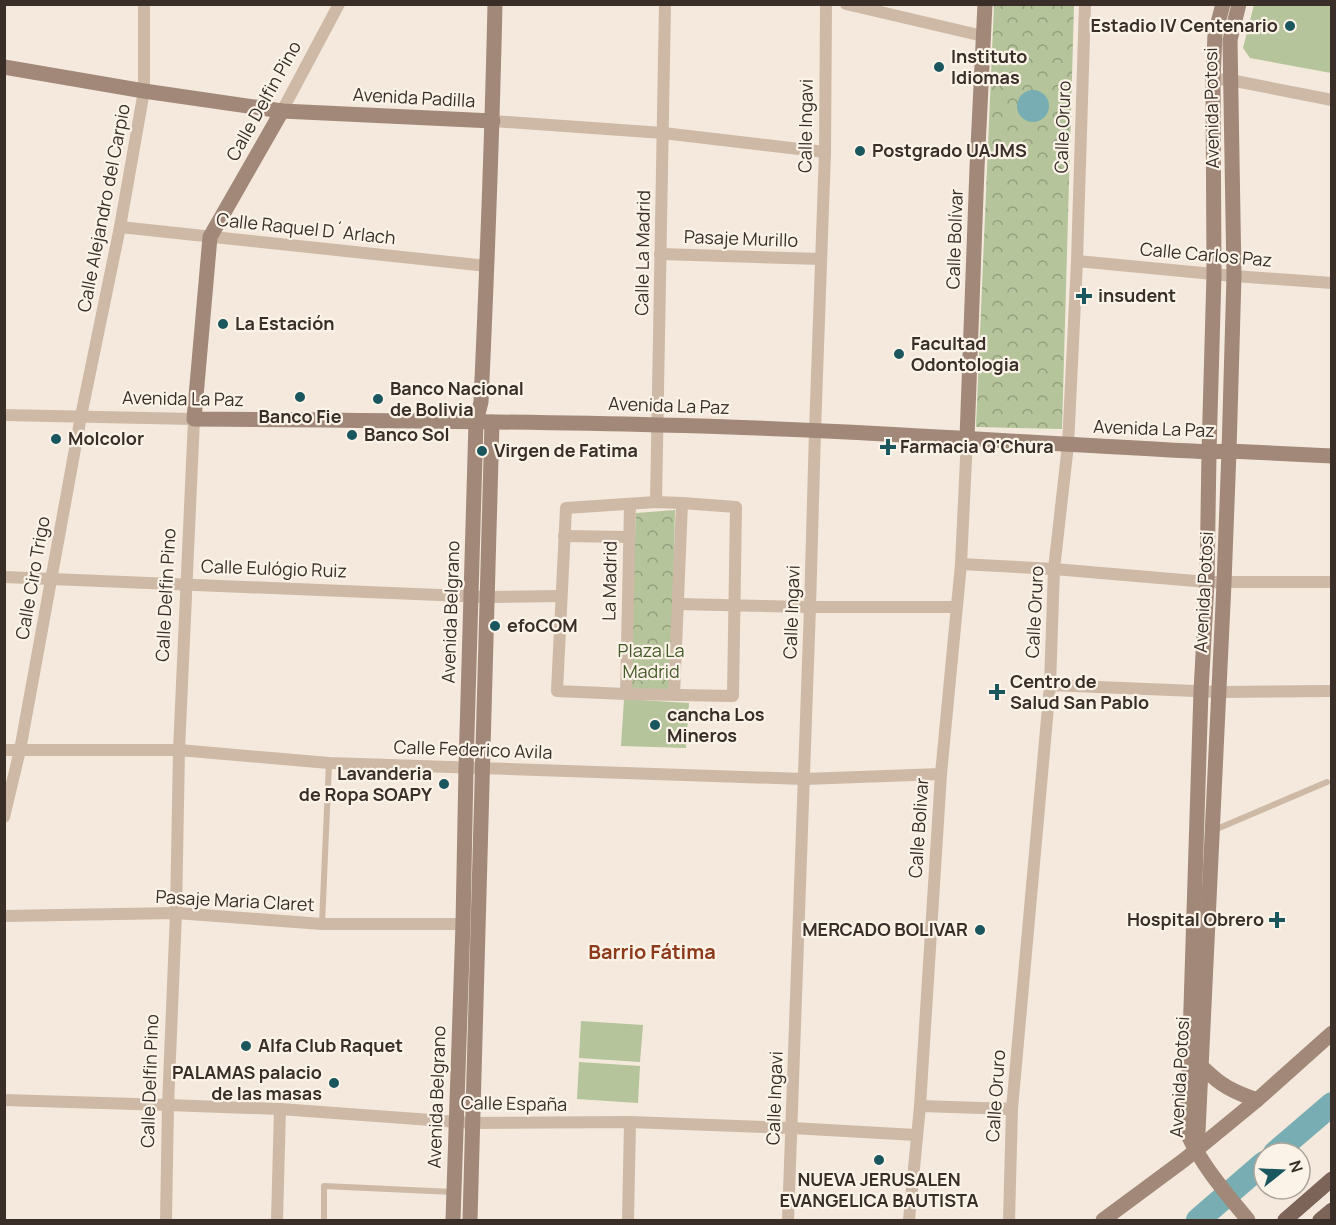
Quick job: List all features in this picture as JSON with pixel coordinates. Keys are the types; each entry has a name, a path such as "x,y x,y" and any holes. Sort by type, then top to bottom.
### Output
{"main road":[{"path":"1285,1221 1332,1179"},
{"path":"1320,1221 1332,1210"}],"street":[{"name":"Calle Alejandro del Carpio","path":"81,416 120,227 144,91 144,4"},
{"name":"Calle Delfin Pino","path":"166,1221 176,913 178,750 185,583 194,419 210,237 282,111 339,4"},
{"name":"Avenida Belgrano","path":"453,1221 453,1192 464,1122 482,768 487,597 484,422 481,402 493,121 495,4"},
{"name":"Calle La Madrid","path":"656,502 665,4"},
{"name":"Calle Ingavi","path":"788,1221 825,152 826,4"},
{"path":"846,4 983,36"},
{"name":"Calle Bolívar","path":"967,438 985,4"},
{"name":"Calle Oruro","path":"1010,1221 1012,1109 1050,685 1054,569 1068,445 1077,261 1085,4"},
{"name":"Avenida Potosi","path":"1195,1150 1198,1132 1195,1066 1204,832 1201,691 1207,582 1214,274 1213,79 1215,34 1223,4"},
{"name":"Avenida Potosi","path":"1204,832 1219,692 1224,583 1234,276 1230,40 1239,4"},
{"name":"Avenida Padilla","path":"4,68 282,111 493,121 663,133 825,152"},
{"path":"1213,79 1230,80 1332,100"},
{"name":"Calle Raquel D´Arlach","path":"120,227 487,266"},
{"name":"Pasaje Murillo","path":"660,254 820,260"},
{"name":"Calle Carlos Paz","path":"1077,261 1332,283"},
{"name":"Avenida La Paz","path":"4,415 658,425 1332,456"},
{"name":"Calle Ciro Trigo","path":"4,817 20,750 81,416"},
{"name":"Avenida Belgrano","path":"470,1221 464,1122 463,924 471,595 484,422"},
{"name":"Calle Bolivar","path":"909,1221 920,1106 941,774 961,564 967,438"},
{"path":"656,502 736,507 733,696 557,691 566,508 656,502"},
{"path":"674,695 682,503"},
{"name":"La Madrid","path":"626,694 630,505"},
{"path":"564,537 629,537"},
{"path":"961,564 1224,583 1332,582"},
{"name":"Calle Eulógio Ruiz","path":"4,577 487,597"},
{"path":"487,597 561,596"},
{"path":"678,604 956,607"},
{"path":"1050,685 1219,692 1332,691"},
{"name":"Calle Federico Avila","path":"4,750 178,750 329,764 804,779 941,774"},
{"name":"Pasaje Maria Claret","path":"4,916 176,913 322,924 463,924"},
{"path":"1103,1221 1257,1100 1332,1033"},
{"path":"1195,1066 1237,1093 1257,1100"},
{"name":"Calle España","path":"4,1100 168,1104 464,1122 630,1122 916,1135"},
{"path":"920,1106 1012,1109"},
{"path":"277,1221 280,1110"},
{"path":"628,1221 630,1122"},
{"path":"1195,1150 1247,1220"}],"lane":[{"path":"322,924 329,764"},
{"path":"1204,832 1327,782"},
{"path":"324,1221 324,1186 453,1192"}],"green space":[{"path":"994,5 1074,5 1062,429 976,427"},
{"name":"Estadio IV Centenario","path":"1254,5 1331,5 1331,73 1250,58 1243,48"},
{"name":"Plaza La Madrid","path":"675,510 671,692 628,691 636,513"},
{"name":"cancha Los Mineros","path":"624,699 689,703 686,748 621,746"},
{"path":"581,1021 643,1025 640,1062 579,1058"},
{"path":"579,1062 640,1066 638,1103 577,1099"}],"water":[{"path":"1033,90 1044,95 1049,106 1044,117 1033,122 1022,117 1017,106 1022,95"}],"waterway":[{"path":"1289,1141 1332,1104"},
{"path":"1198,1220 1252,1173"}],"place":[{"name":"Estadio IV Centenario","path":"1290,26"},
{"name":"Instituto Idiomas","path":"939,67"},
{"name":"Postgrado UAJMS","path":"860,151"},
{"name":"insudent","path":"1084,296"},
{"name":"La Estación","path":"223,324"},
{"name":"Facultad Odontologia","path":"899,354"},
{"name":"Banco Fie","path":"300,397"},
{"name":"Banco Nacional de Bolivia","path":"378,399"},
{"name":"Banco Sol","path":"352,435"},
{"name":"Molcolor","path":"56,439"},
{"name":"Farmacia Q'Chura","path":"888,447"},
{"name":"Virgen de Fatima","path":"482,451"},
{"name":"efoCOM","path":"495,626"},
{"name":"Centro de Salud San Pablo","path":"997,692"},
{"name":"cancha Los Mineros","path":"655,725"},
{"name":"Lavanderia de Ropa SOAPY","path":"444,784"},
{"name":"Hospital Obrero","path":"1277,920"},
{"name":"MERCADO BOLIVAR","path":"980,930"},
{"name":"Alfa Club Raquet","path":"246,1046"},
{"name":"PALAMAS palacio de las masas","path":"334,1083"},
{"name":"NUEVA JERUSALEN EVANGELICA BAUTISTA","path":"879,1160"}],"district":[{"name":"Barrio Fátima","path":"652,952"}]}
